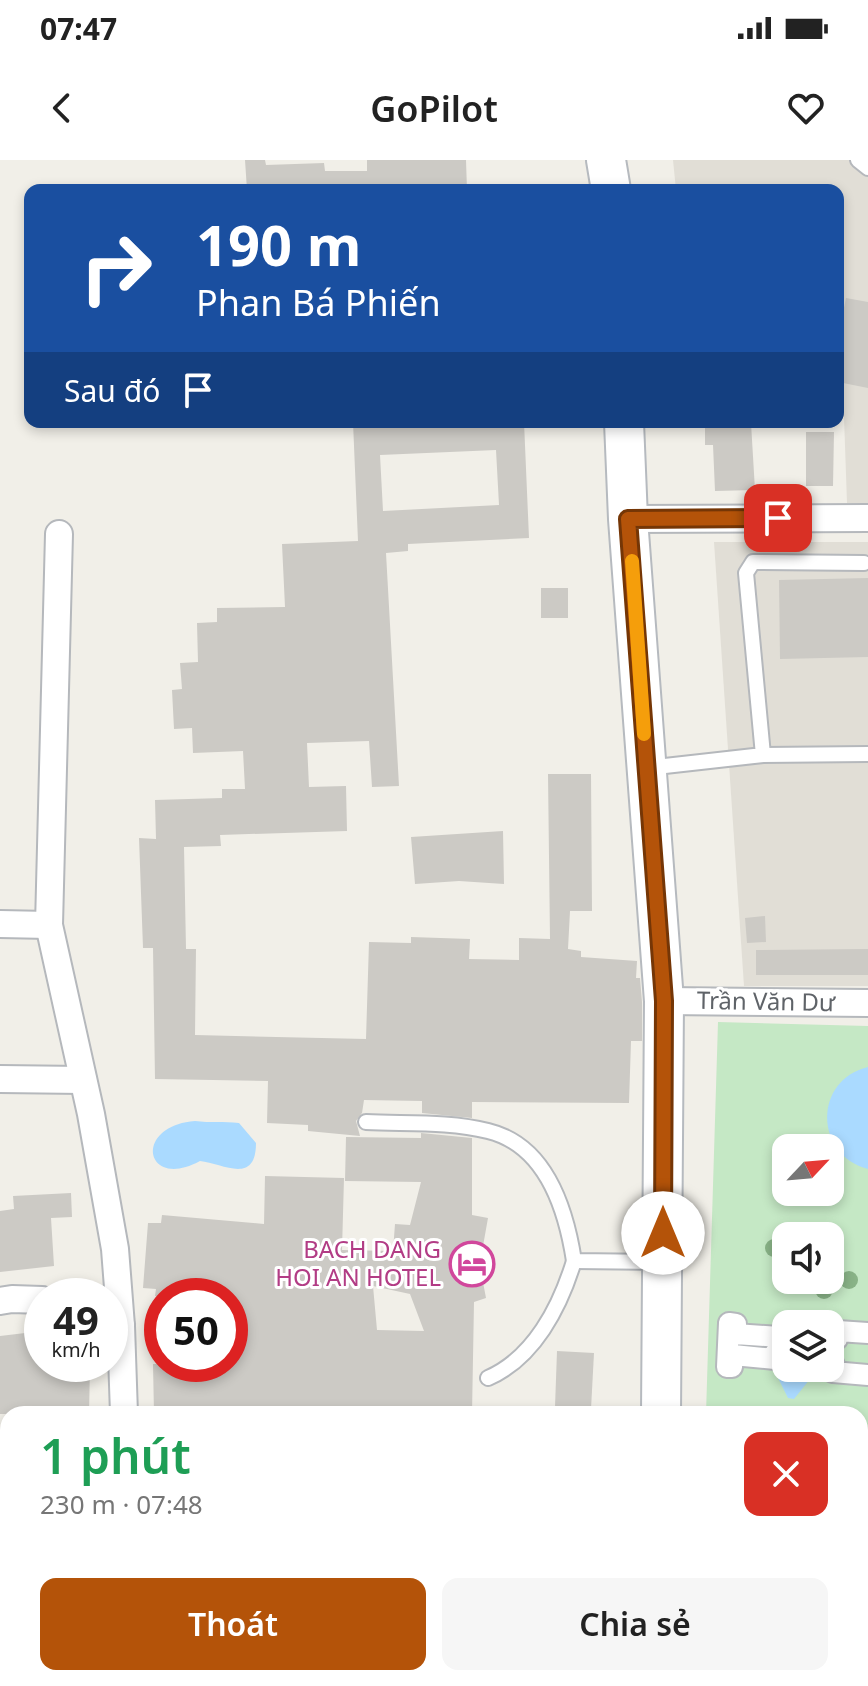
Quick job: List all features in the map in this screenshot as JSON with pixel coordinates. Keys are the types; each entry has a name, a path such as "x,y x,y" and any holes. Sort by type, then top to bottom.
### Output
{"main road":[{"path":"606,160 610,184"},
{"path":"624,428 628,519 664,1001 661,1406"}],"street":[{"path":"628,519 868,518"},
{"path":"59,534 49,925 115,1249 115,1278"},
{"path":"0,924 49,925"},
{"name":"Trần Văn Dư","path":"664,1001 868,1003"},
{"path":"0,1079 83,1080"},
{"path":"0,1301 24,1299"},
{"path":"844,1331 868,1333"},
{"path":"844,1373 868,1375"},
{"path":"121,1382 123,1406"}],"lane":[{"path":"858,160 868,168"},
{"path":"763,755 758,672 746,573 749,567 753,562 864,563"},
{"path":"647,768 763,755 868,754"},
{"path":"366,1122 445,1125 490,1131 518,1146 537,1161 547,1177 561,1210 574,1261 567,1282 540,1334 513,1364 488,1378"},
{"path":"574,1261 662,1262"}],"shaded area":[{"path":"673,160 868,160 868,504 847,503 844,184 675,184"},
{"path":"714,542 868,542 868,986 744,986"}],"green space":[{"path":"718,1022 868,1026 868,1406 706,1406"}],"water":[{"path":"868,1067 868,1169 844,1155 844,1134 830,1134 827,1118 830,1101 837,1086 850,1075"},
{"path":"195,1121 239,1123 256,1143 250,1164 236,1169 200,1161 181,1168 167,1168 158,1163 153,1154 154,1144 161,1134 175,1125"},
{"path":"780,1382 808,1382 794,1399 788,1398"}],"building":[{"path":"245,160 265,160 266,165 324,163 325,171 367,171 367,160 466,160 467,184 247,184"},
{"path":"846,298 868,302 868,388 844,383"},
{"path":"353,428 524,428 529,538 408,544 408,551 386,553 399,786 372,787 369,741 307,743 309,787 346,786 347,831 220,835 221,846 184,847 186,949 196,949 195,1035 366,1039 369,942 411,943 411,937 470,939 469,959 519,960 519,938 550,939 548,774 591,774 592,911 570,911 568,949 581,951 581,957 637,961 636,978 640,978 642,1002 642,1041 631,1041 629,1103 472,1102 472,1118 422,1113 422,1101 364,1100 362,1113 356,1121 360,1136 308,1131 308,1125 267,1123 268,1081 155,1079 153,948 143,948 139,838 156,839 155,800 222,798 222,789 245,789 243,751 193,753 192,728 174,729 172,690 182,689 180,663 198,662 197,623 217,622 217,608 285,607 282,544 358,541","holes":["496,450 499,505 383,511 380,455"]},
{"path":"705,428 751,428 755,490 715,491 713,445 705,445"},
{"path":"806,432 834,432 833,486 806,486"},
{"path":"868,578 868,657 780,659 779,580"},
{"path":"541,588 568,588 568,618 541,618"},
{"path":"503,831 504,884 459,881 415,884 411,837"},
{"path":"765,916 766,942 747,943 745,918"},
{"path":"868,949 868,975 756,975 756,950"},
{"path":"421,1133 472,1138 472,1215 488,1218 483,1246 488,1247 488,1276 482,1277 486,1298 474,1302 472,1406 154,1406 153,1382 248,1382 248,1278 144,1278 143,1288 148,1223 161,1223 162,1215 264,1224 265,1176 344,1178 342,1250 393,1251 395,1224 410,1225 421,1182 345,1181 346,1137 421,1138","holes":["373,1286 410,1294 424,1331 377,1330"]},
{"path":"71,1193 72,1217 51,1218 54,1266 0,1272 0,1211 14,1209 13,1196"},
{"path":"24,1333 24,1382 90,1382 89,1406 0,1406 0,1336"},
{"path":"557,1351 594,1353 591,1406 555,1406"}],"slow traffic":[{"path":"632,561 644,734"}],"place":[{"name":"BACH DANG HOI AN HOTEL","path":"472,1264"}],"route":[{"path":"663,1233 664,1001 628,519 778,518"}]}
